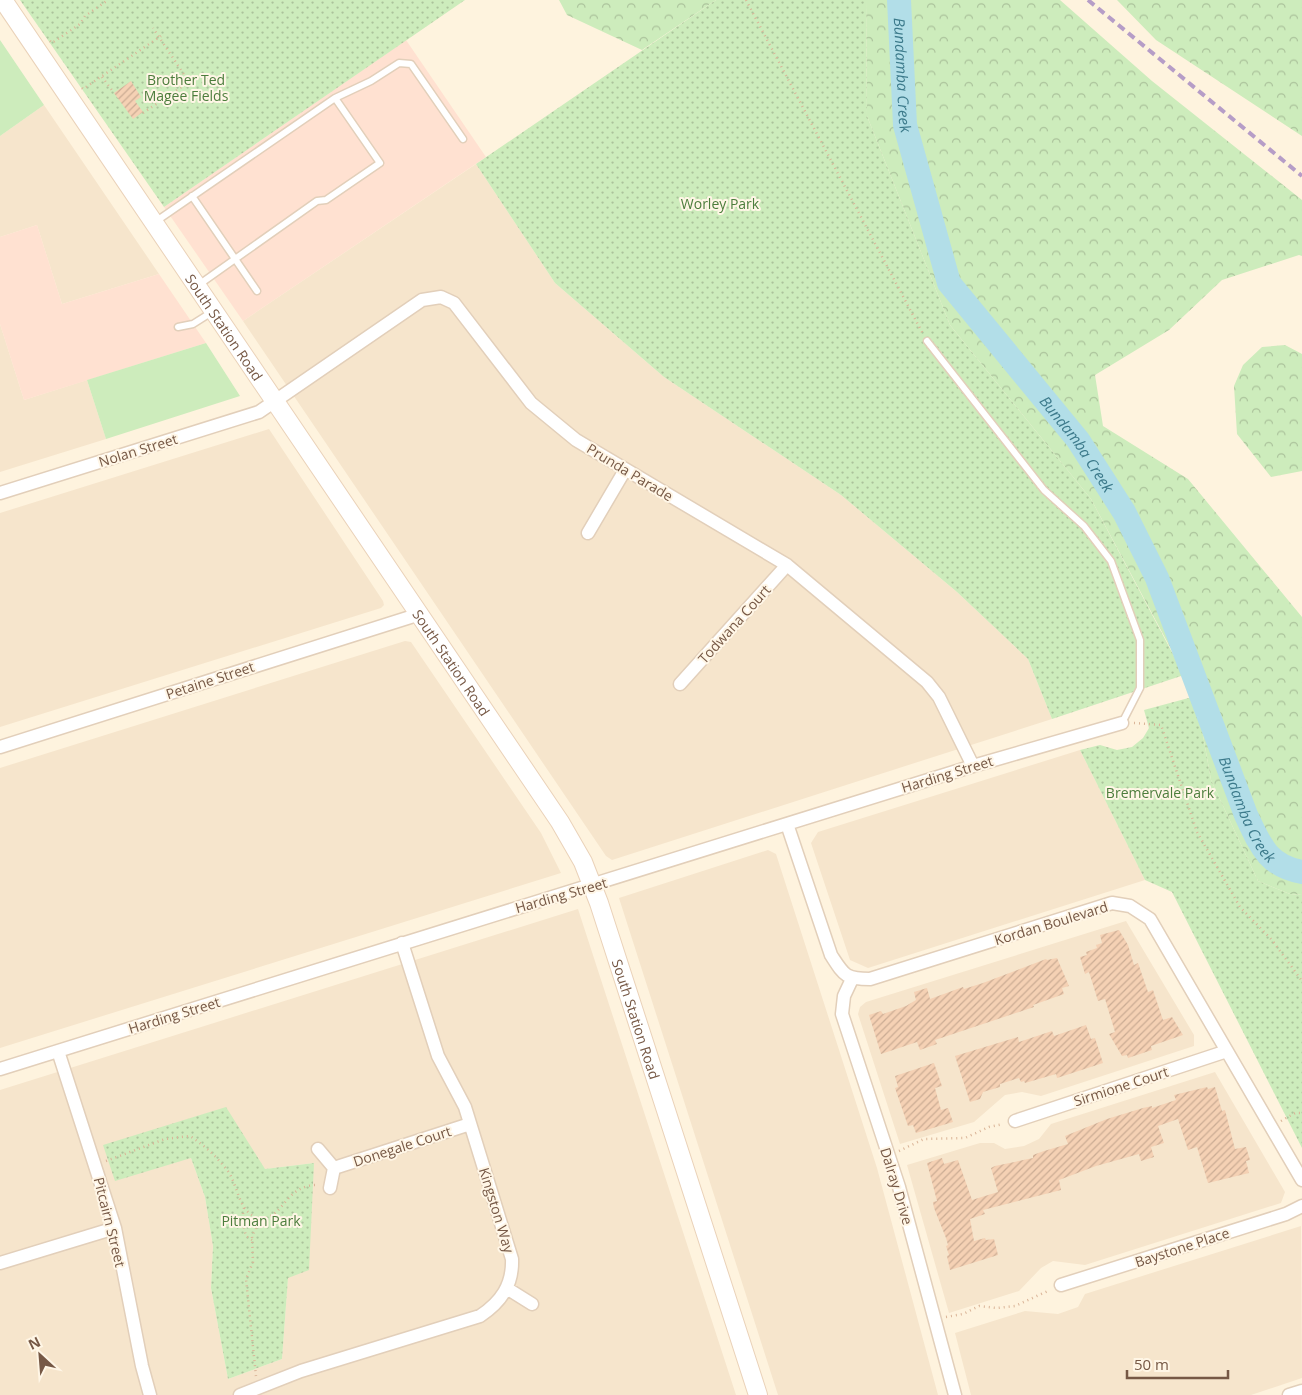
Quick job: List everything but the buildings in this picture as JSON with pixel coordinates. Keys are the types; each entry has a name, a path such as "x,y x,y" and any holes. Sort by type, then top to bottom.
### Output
{"main road":[{"name":"South Station Road","path":"2,0 152,224 420,614 560,822 582,862 592,885 758,1395"}],"street":[{"name":"Prunda Parade","path":"274,402 422,300 441,297 454,303 531,403 576,440 787,565 927,682 939,696 973,766"},
{"name":"Nolan Street","path":"0,493 259,412 274,402"},
{"path":"588,533 625,470"},
{"name":"Todwana Court","path":"680,684 787,565"},
{"name":"Petaine Street","path":"0,747 420,614"},
{"name":"Harding Street","path":"0,1070 973,766 1122,722"},
{"path":"787,824 831,955 841,970 852,979"},
{"name":"Kordan Boulevard","path":"852,979 870,979 1112,903 1130,906 1150,919 1302,1180"},
{"name":"Kingston Way","path":"402,944 438,1056 465,1107 512,1259 513,1272 508,1289"},
{"name":"Dalray Drive","path":"852,979 844,996 842,1014 889,1155 955,1395"},
{"name":"Sirmione Court","path":"1014,1121 1227,1051"},
{"name":"Pitcairn Street","path":"58,1052 115,1228 142,1366 150,1395"},
{"name":"Donegale Court","path":"334,1168 470,1124"},
{"name":"Donegale Court","path":"318,1149 334,1168"},
{"name":"Donegale Court","path":"330,1188 334,1168"},
{"name":"Baystone Place","path":"1061,1285 1286,1214 1302,1206"},
{"path":"0,1263 115,1228"},
{"path":"240,1395 301,1371 480,1316 500,1300 508,1289 532,1304"},
{"path":"1289,1395 1302,1391"}],"lane":[{"path":"152,224 335,98 371,81 399,63 406,62 411,64 462,139"},
{"path":"196,286 316,201 326,200 380,163 335,98"},
{"path":"192,196 257,291"},
{"path":"178,327 193,324 212,312"},
{"path":"927,341 1044,490 1084,526 1111,561 1140,640 1140,688 1122,722"}],"path":[{"path":"52,43 80,24 85,16 108,0"},
{"path":"746,0 927,341"},
{"path":"143,113 190,82 161,37 153,28"},
{"path":"46,36 55,47"},
{"path":"78,82 83,89 161,37"},
{"path":"102,77 114,93"},
{"path":"1122,722 1161,725 1197,832 1240,907 1272,940 1302,981"},
{"path":"1271,1127 1294,1113 1302,1113"},
{"path":"889,1155 924,1140 966,1138 988,1127 1014,1121"},
{"path":"94,1162 112,1160 165,1139 190,1136 210,1150 229,1173 244,1208 252,1215 261,1218 269,1217 280,1210 289,1196 300,1188 309,1184 325,1185 334,1168"},
{"path":"244,1208 242,1220 246,1236 252,1240"},
{"path":"259,1387 255,1370 246,1279 253,1262 252,1240 256,1224 261,1218"},
{"path":"935,1320 963,1314 979,1306 997,1308 1015,1306 1035,1295 1061,1285"}],"shaded area":[{"path":"406,40 486,157 243,321 164,207"},
{"path":"44,105 159,274 62,304 37,225 0,237 0,136"},
{"path":"476,164 555,283 664,377 841,495 957,592 1028,659 1052,719 612,860 606,856 243,321"},
{"path":"37,225 62,304 159,274 206,343 24,400 0,324 0,237"},
{"path":"0,324 24,400 87,380 106,439 0,472"},
{"path":"269,429 384,605 381,608 0,727 0,513"},
{"path":"405,641 411,642 541,833 561,873 0,1048 0,768"},
{"path":"1080,750 1145,880 868,968 850,960 811,843 818,832"},
{"path":"768,850 776,854 877,1168 938,1395 778,1395 619,898"},
{"path":"578,909 736,1395 0,1395 0,1090","holes":["191,1158 265,1169 314,1163 288,1277 282,1359 228,1379 211,1288 213,1246 205,1197"]},
{"path":"1126,921 1194,1035 1194,1046 1041,1096 1022,1092 1005,1095 974,1122 900,1144 858,1014 860,1007 866,1002"},
{"path":"1215,1072 1285,1192 1281,1203 1085,1265 1053,1261 1041,1268 1019,1291 949,1313 907,1165 980,1143 994,1143 1005,1149 1024,1146 1039,1139 1051,1124"},
{"path":"1301,1226 1302,1378 1251,1395 971,1395 955,1333 1025,1311 1058,1314 1078,1307 1085,1294"}],"green space":[{"name":"Brother Ted Magee Fields","path":"20,0 465,0 164,207"},
{"path":"559,0 716,0 642,50 567,15"},
{"name":"Worley Park","path":"716,0 866,0 867,116 950,325 1091,499 1184,675 1052,719 1028,659 957,592 841,495 664,377 555,283 476,164"},
{"path":"866,0 1060,0 1152,81 1302,200 1302,256 1299,255 1222,280 1169,330 1095,375 1103,426 1188,479 1302,617 1302,895 1290,894 1258,881 1211,780 1196,696 1091,499 950,325 867,116"},
{"path":"1117,0 1302,0 1302,136 1156,40"},
{"path":"0,40 44,105 0,136"},
{"path":"206,343 240,396 106,439 87,380"},
{"path":"1285,345 1302,354 1302,471 1271,477 1237,434 1234,386 1243,365 1262,347"},
{"name":"Bremervale Park","path":"1196,696 1211,780 1258,881 1290,894 1302,895 1302,1148 1172,892 1145,880 1080,750 1100,745 1117,750 1132,747 1143,738 1149,728 1144,710"},
{"name":"Pitman Park","path":"226,1107 265,1169 314,1163 309,1270 288,1278 282,1359 228,1379 211,1288 213,1246 205,1197 191,1158 115,1181 103,1145"}],"waterway":[{"name":"Bundamba Creek","path":"899,0 905,125 949,283 1078,440 1124,512 1157,578 1246,815 1266,852 1280,865 1302,872"}],"railway":[{"path":"1088,0 1302,176"}]}
